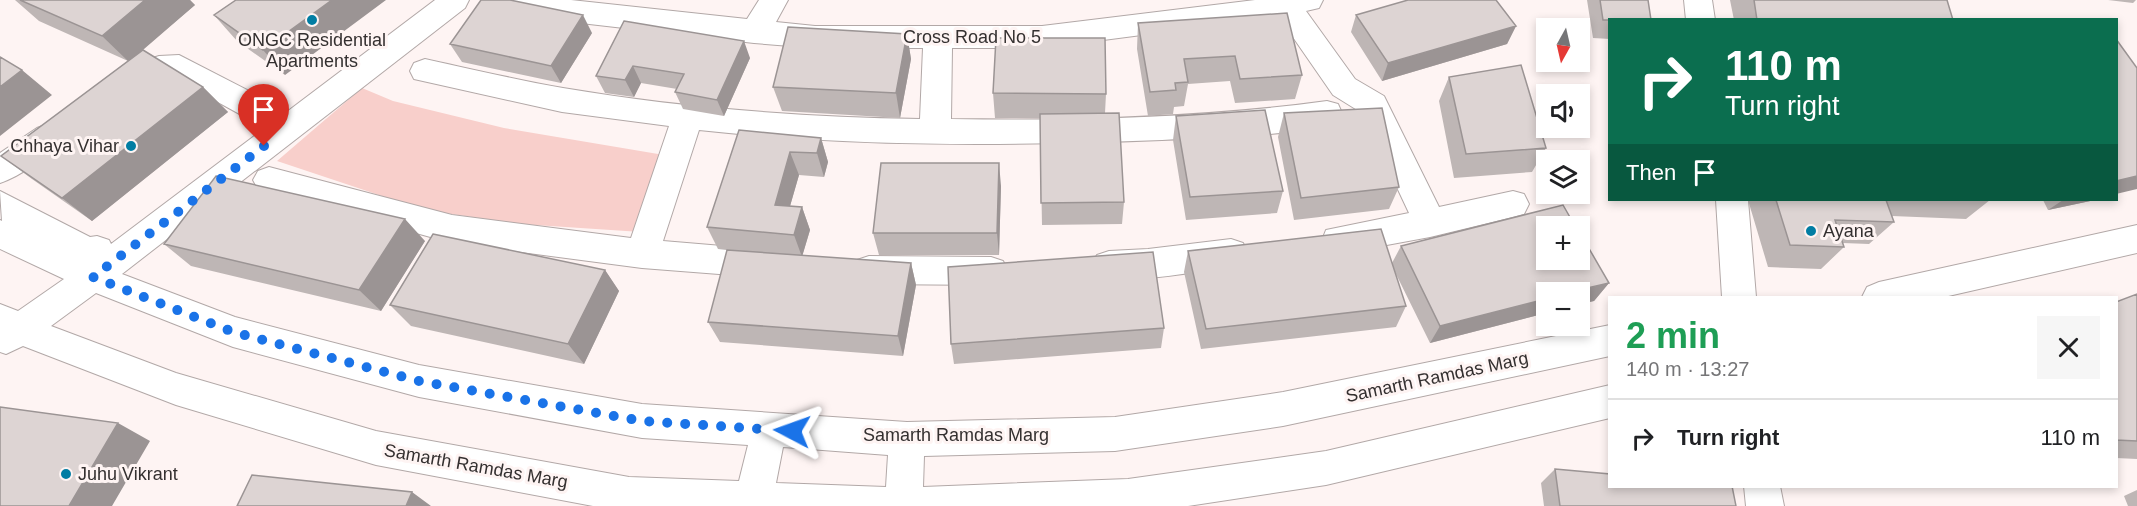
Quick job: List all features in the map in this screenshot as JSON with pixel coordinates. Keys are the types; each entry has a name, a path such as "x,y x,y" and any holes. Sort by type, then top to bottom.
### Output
{"street":[{"path":"9,224 88,251 101,249 246,159 281,122 455,0"},
{"name":"Cross Road No 5","path":"526,0 572,11 815,38 1042,37 1280,4"},
{"path":"754,32 774,0"},
{"path":"1698,0 1701,18"},
{"path":"1280,4 1344,87 1373,105 1430,223"},
{"path":"935,132 938,38"},
{"path":"105,98 143,72 160,65 179,67 281,122"},
{"path":"425,71 579,103 737,123 935,132 1016,133 1206,125 1305,116 1373,105"},
{"path":"642,254 688,117"},
{"path":"0,170 67,124"},
{"path":"246,159 452,229 642,254 804,267"},
{"path":"1732,201 1739,296"},
{"path":"1313,243 1348,239 1513,204"},
{"name":"Samarth Ramdas Marg","path":"9,224 93,277 233,332 419,381 642,421 907,439 1115,434 1283,409 1608,340"},
{"path":"6,331 93,277 141,226"},
{"path":"1883,296 2137,239"},
{"path":"1077,267 1148,264 1266,249"},
{"path":"838,269 1018,270"},
{"name":"Samarth Ramdas Marg","path":"6,331 176,389 376,448 629,495 752,503 903,506 1128,497 1326,468 1608,400"},
{"path":"752,503 769,430"},
{"path":"903,506 907,439"},
{"path":"1762,488 1765,506"}],"shaded area":[{"path":"362,88 393,101 504,128 670,156 641,232 520,224 424,210 277,161"}],"building":[{"path":"20,0 145,0 102,36"},
{"path":"236,0 332,0 263,50 214,15"},
{"path":"481,0 510,0 583,15 551,66 450,44"},
{"path":"1408,0 1496,0 1516,26 1388,63 1356,15"},
{"path":"1600,0 1648,0 1651,18 1603,20"},
{"path":"1754,0 1947,0 1952,18 1757,18"},
{"path":"1287,13 1302,75 1240,79 1235,56 1184,59 1188,82 1175,83 1176,90 1150,92 1138,23"},
{"path":"624,21 744,41 717,100 675,92 684,74 633,66 625,80 596,76"},
{"path":"788,27 907,34 896,93 773,87"},
{"path":"996,38 1105,38 1106,94 993,93"},
{"path":"2118,42 2137,68 2137,176 2118,181"},
{"path":"143,50 203,87 62,198 1,156"},
{"path":"0,57 22,70 0,87"},
{"path":"1521,65 1536,115 1536,138 1543,138 1546,148 1466,154 1449,77"},
{"path":"1382,108 1399,187 1301,198 1284,113"},
{"path":"1265,110 1283,191 1190,197 1176,116"},
{"path":"1119,113 1124,202 1041,203 1040,114"},
{"path":"739,130 821,138 817,153 790,152 775,205 802,207 794,235 707,227"},
{"path":"881,163 999,163 997,233 873,233"},
{"path":"216,176 405,219 359,290 164,244"},
{"path":"1776,201 1886,201 1894,222 1835,220 1844,247 1790,245"},
{"path":"1563,205 1569,216 1536,216 1536,270 1590,270 1590,250 1609,283 1590,287 1590,282 1536,282 1536,302 1440,326 1401,246"},
{"path":"1381,229 1406,306 1206,329 1188,251"},
{"path":"433,234 605,270 568,344 390,305"},
{"path":"727,250 911,263 898,336 708,322"},
{"path":"1153,252 1164,328 951,344 948,267"},
{"path":"2137,294 2137,441 2118,440 2118,301"},
{"name":"Juhu Vikrant","path":"0,407 118,423 69,506 0,506"},
{"path":"1555,469 1608,474 1608,488 1732,488 1736,506 1560,506"},
{"path":"252,475 412,492 406,506 237,506"}],"place":[{"name":"ONGC Residential Apartments","path":"312,20"},
{"name":"Chhaya Vihar","path":"131,146"},
{"name":"Ayana","path":"1811,231"},
{"name":"Juhu Vikrant","path":"66,474"}],"route":[{"path":"264,146 93,277 233,332 419,381 642,421 792,431"}]}
